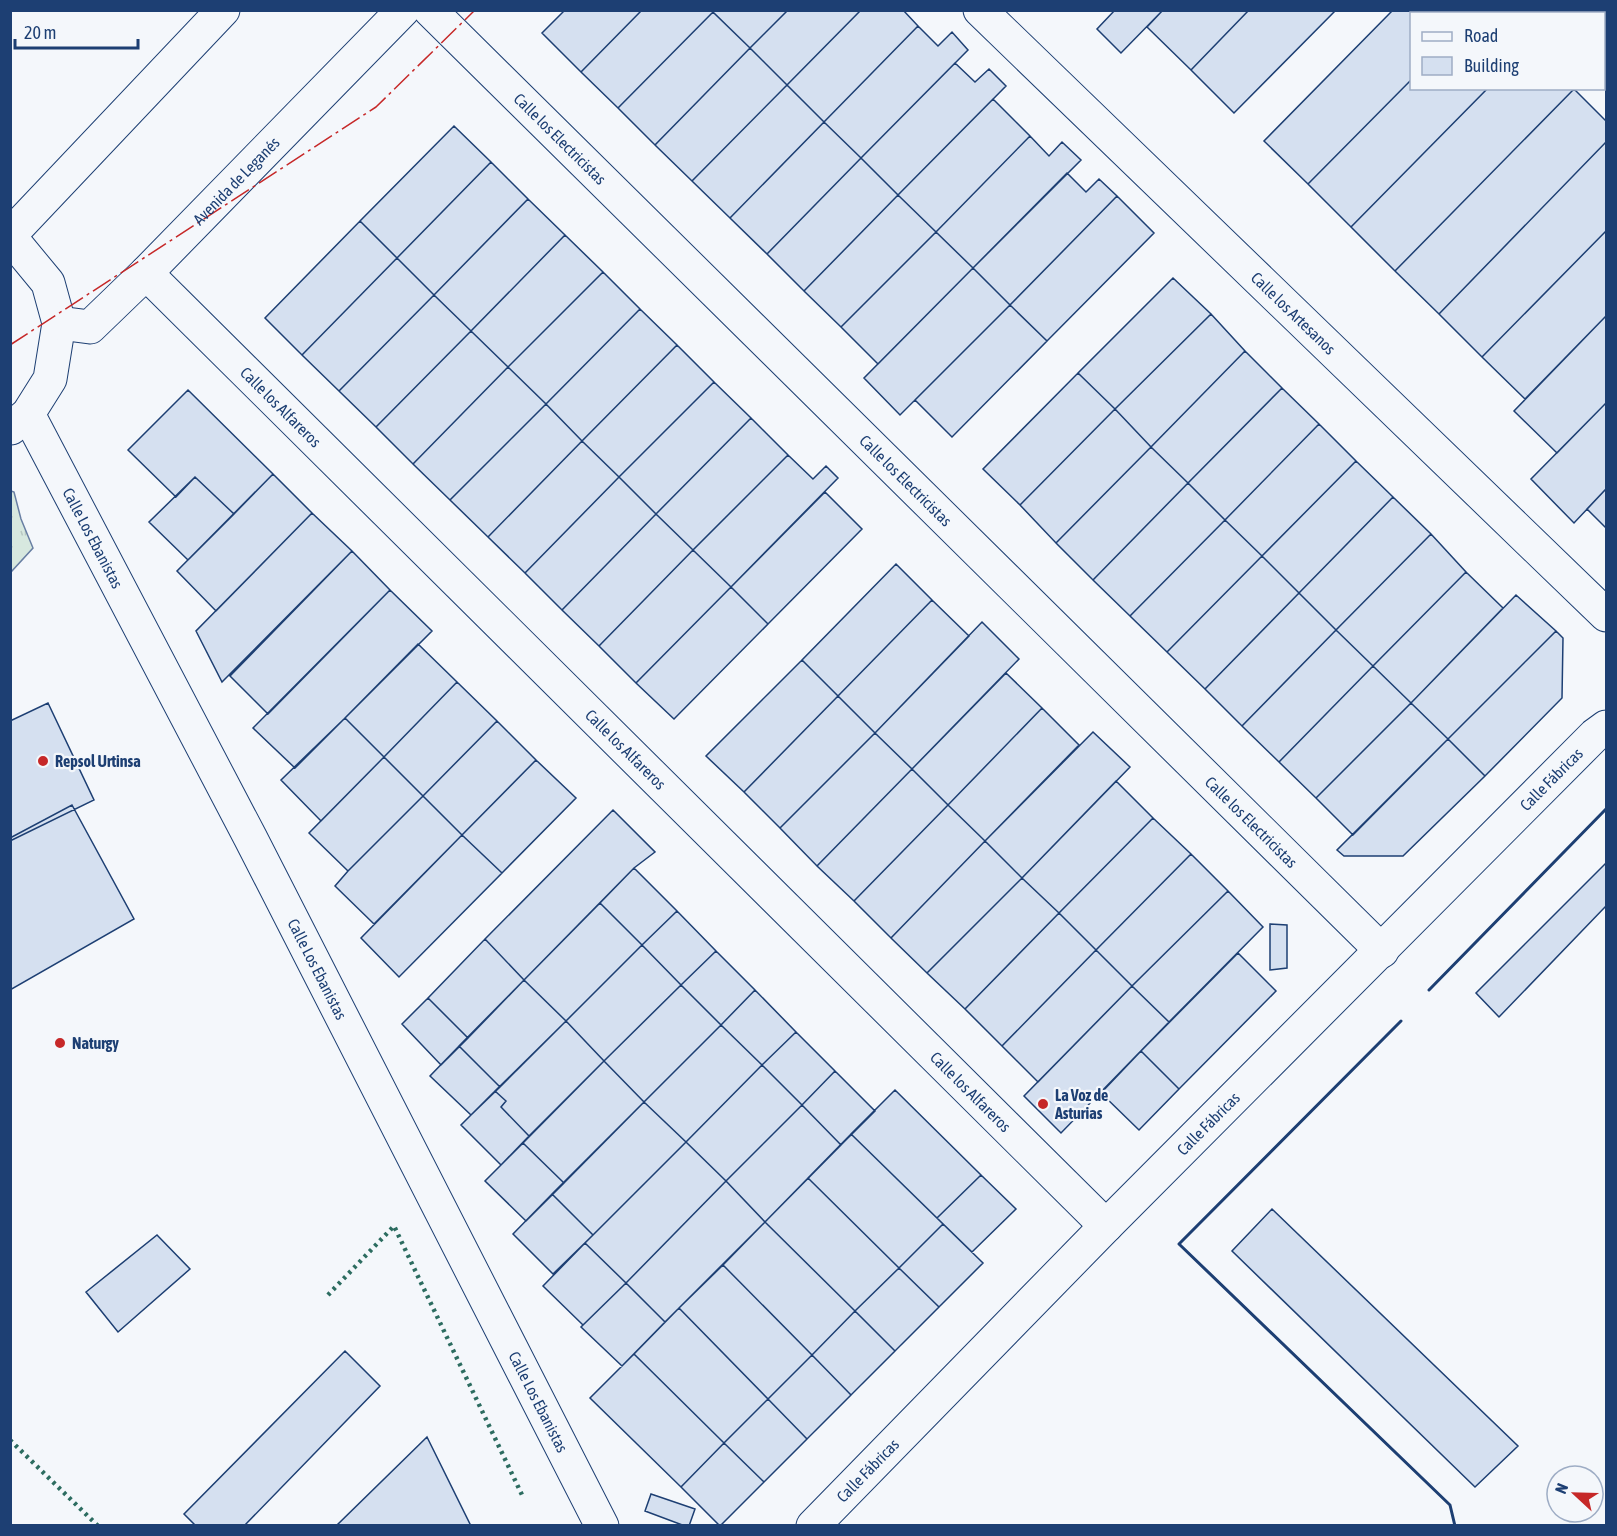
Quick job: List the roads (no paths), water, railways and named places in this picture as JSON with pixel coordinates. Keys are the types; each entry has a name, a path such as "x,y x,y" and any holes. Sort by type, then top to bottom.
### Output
{"street":[{"path":"19,421 50,379 59,323 48,283 10,236 223,10"},
{"name":"Avenida de Leganés","path":"59,323 90,327 146,273 403,10"},
{"name":"Calle los Electricistas","path":"430,10 1382,951"},
{"name":"Calle los Artesanos","path":"980,10 1606,615"},
{"name":"Calle los Alfareros","path":"146,273 1106,1226"},
{"name":"Calle Los Ebanistas","path":"19,421 250,837 603,1526"},
{"name":"Calle Fábricas","path":"813,1526 1106,1226 1595,735 1606,727"},
{"path":"1574,757 1606,746"}],"place":[{"name":"Repsol Urtinsa","path":"43,761"},
{"name":"Naturgy","path":"60,1043"},
{"name":"La Voz de Asturias","path":"1043,1104"}]}
